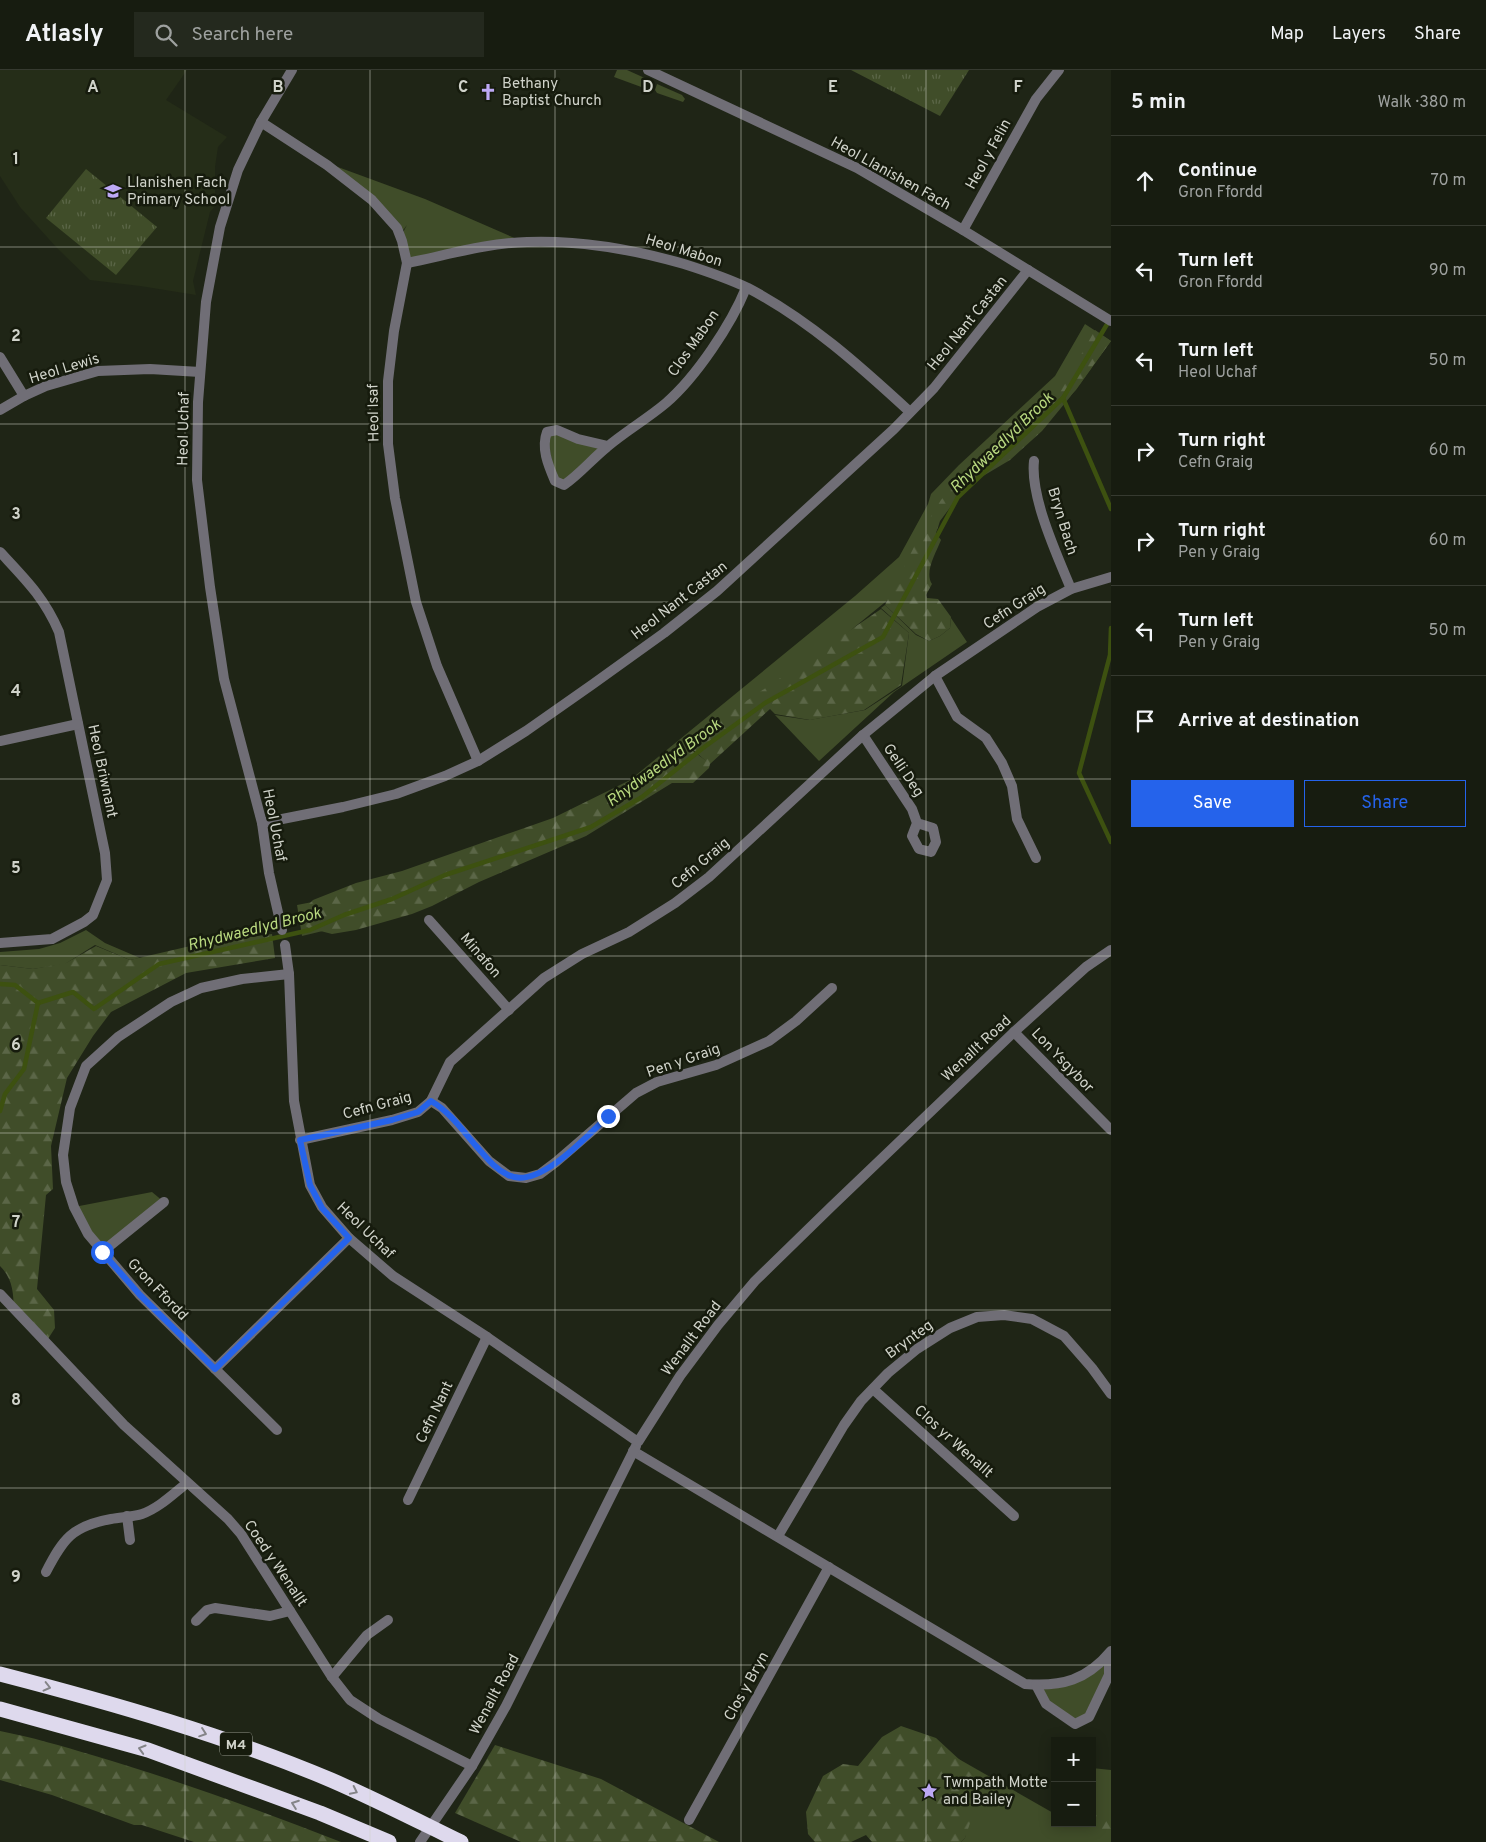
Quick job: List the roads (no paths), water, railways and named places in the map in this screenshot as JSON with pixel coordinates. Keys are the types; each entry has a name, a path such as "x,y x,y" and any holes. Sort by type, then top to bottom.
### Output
{"highway":[{"name":"M4","path":"0,1674 153,1716 240,1745 332,1780 461,1842"},
{"name":"M4","path":"0,1709 148,1750 320,1813 389,1842"}],"street":[{"name":"Heol Uchaf","path":"292,70 261,122 238,170 220,227 206,302 198,402 197,480 224,679 262,823 269,873 285,944 289,974 294,1101 310,1185 322,1208 349,1238 393,1276 486,1338 635,1447"},
{"name":"Heol Llanishen Fach","path":"648,70 857,168 963,230 1111,321"},
{"name":"Heol y Felin","path":"963,230 1036,99 1059,70"},
{"name":"Heol Isaf","path":"261,122 326,165 372,200 397,228 402,241 408,263 394,331 388,381 388,444 395,498 416,602 437,666 478,761"},
{"name":"Heol Mabon","path":"408,263 502,244 527,242 594,244 662,258 716,274 773,303 825,338 858,364 910,412"},
{"name":"Heol Nant Castan","path":"262,823 344,807 396,794 445,776 478,761 526,732 664,633 717,591 849,471 910,412 934,388 1028,270"},
{"name":"Clos Mabon","path":"608,446 578,439 557,430 547,432 544,440 547,464 555,481 564,484 573,479 608,446 666,403 694,374 717,340 746,288"},
{"path":"0,357 24,396"},
{"name":"Heol Lewis","path":"0,410 46,386 98,371 150,369 200,372"},
{"name":"Bryn Bach","path":"1034,461 1033,471 1041,508 1050,538 1071,589"},
{"name":"Heol Briwnant","path":"0,552 39,595 59,632 105,853 107,880 93,915 84,922 52,939 0,943"},
{"name":"Cefn Graig","path":"300,1140 392,1120 418,1112 431,1101 450,1062 544,978 582,954 629,932 675,903 709,877 863,735 935,676 1038,607 1071,589 1111,577"},
{"path":"935,676 957,718 986,738 1002,763 1012,786 1017,819 1036,858"},
{"path":"0,741 78,724"},
{"name":"Gelli Deg","path":"863,735 912,809 917,823"},
{"name":"Minafon","path":"429,920 508,1010"},
{"name":"Wenallt Road","path":"420,1842 472,1766 506,1706 635,1447 680,1376 718,1325 755,1282 1014,1032 1086,967 1111,950"},
{"name":"Gron Ffordd","path":"277,1430 140,1295 102,1252 88,1234 74,1207 66,1182 63,1156 70,1108 86,1066 118,1038 171,1002 201,988 242,979 289,974"},
{"name":"Pen y Graig","path":"431,1101 442,1108 489,1161 509,1176 526,1178 540,1174 556,1162 636,1094 657,1082 716,1065 769,1041 832,988"},
{"name":"Lon Ysgybor","path":"1014,1032 1111,1130"},
{"path":"102,1252 164,1202"},
{"path":"215,1369 349,1238"},
{"name":"Coed y Wenallt","path":"0,1294 124,1425 187,1484 228,1519 241,1534 332,1677 350,1700 379,1719 472,1766"},
{"name":"Brynteg","path":"778,1536 844,1425 861,1401 888,1373 917,1349 950,1328 977,1317 1004,1315 1032,1319 1064,1336 1092,1368 1111,1394"},
{"name":"Cefn Nant","path":"408,1500 486,1338"},
{"name":"Clos yr Wenallt","path":"873,1389 1014,1516"},
{"path":"635,1447 829,1567 1025,1684 1052,1685 1070,1682 1097,1666 1110,1652"},
{"path":"46,1572 58,1548 69,1536 83,1527 109,1519 141,1514 156,1507 187,1484"},
{"path":"127,1516 130,1540"},
{"name":"Clos y Bryn","path":"689,1820 829,1567"},
{"path":"196,1621 207,1610 215,1608 270,1616 290,1611"},
{"path":"332,1677 367,1635 388,1620"},
{"path":"1036,1685 1046,1704 1075,1724 1078,1724 1089,1717 1109,1675 1110,1652"}],"waterway":[{"name":"Rhydwaedlyd Brook","path":"0,984 15,985 38,1003 73,992 94,1009 159,964 310,930 344,915 392,899 445,875 591,827 642,797 703,748 765,703 883,637 958,497 1063,398 1109,321"},
{"path":"1063,398 1111,509"},
{"path":"1111,628 1110,655 1079,773 1111,842"},
{"path":"0,1111 5,1094 24,1069 38,1003"}],"place":[{"name":"Bethany Baptist Church","path":"488,92"},
{"name":"Llanishen Fach Primary School","path":"113,191"},
{"name":"Twmpath Motte and Bailey","path":"929,1791"}]}
